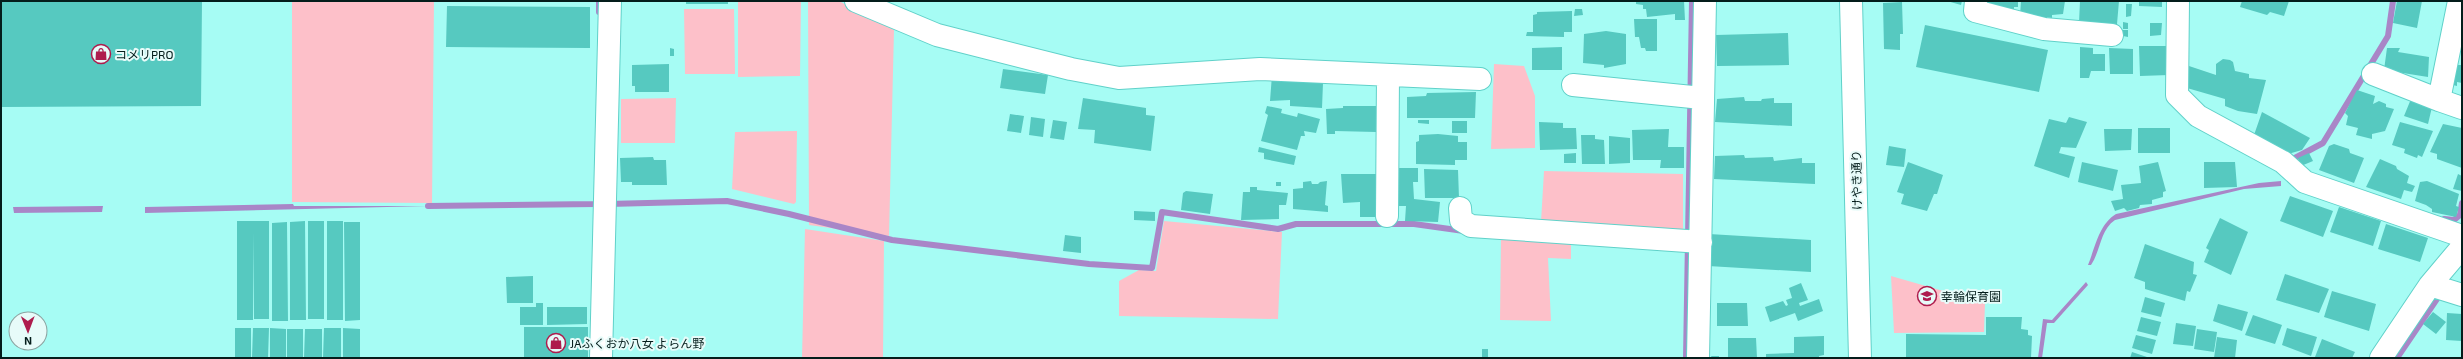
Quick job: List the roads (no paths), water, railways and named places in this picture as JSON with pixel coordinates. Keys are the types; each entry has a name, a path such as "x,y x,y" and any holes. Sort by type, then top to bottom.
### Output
{"street":[{"path":"602,358 610,1"},
{"path":"856,1 937,35 1071,69 1119,78 1260,69 1480,79"},
{"path":"1698,358 1693,242 1696,98 1704,1"},
{"name":"けやき通り","path":"1852,1 1860,358"},
{"path":"1976,1 1975,11 2007,21 2044,29 2112,34"},
{"path":"2178,1 2177,95 2198,116 2283,162 2305,182 2462,236"},
{"path":"2439,100 2459,1"},
{"path":"1387,216 1388,74"},
{"path":"2373,74 2462,108"},
{"path":"1573,85 1696,98"},
{"path":"1460,208 1461,220 1471,226 1693,242"},
{"path":"2381,358 2430,285 2462,247"},
{"path":"2430,285 2462,295"}],"waterway":[{"path":"599,1 599,12"},
{"path":"2293,159 2323,143 2388,36 2393,1"},
{"path":"428,206 596,204 596,200"},
{"path":"608,204 727,201 789,214 892,240 1089,264 1152,268 1162,212 1278,229 1296,224 1414,224 1464,231"},
{"path":"2444,219 2454,220 2460,215 2462,203"},
{"path":"2397,358 2441,293"}],"place":[{"name":"コメリPRO","path":"101,54"},
{"name":"幸輪保育園","path":"1927,296"},
{"name":"JAふくおか八女 よらん野","path":"556,343"}]}
